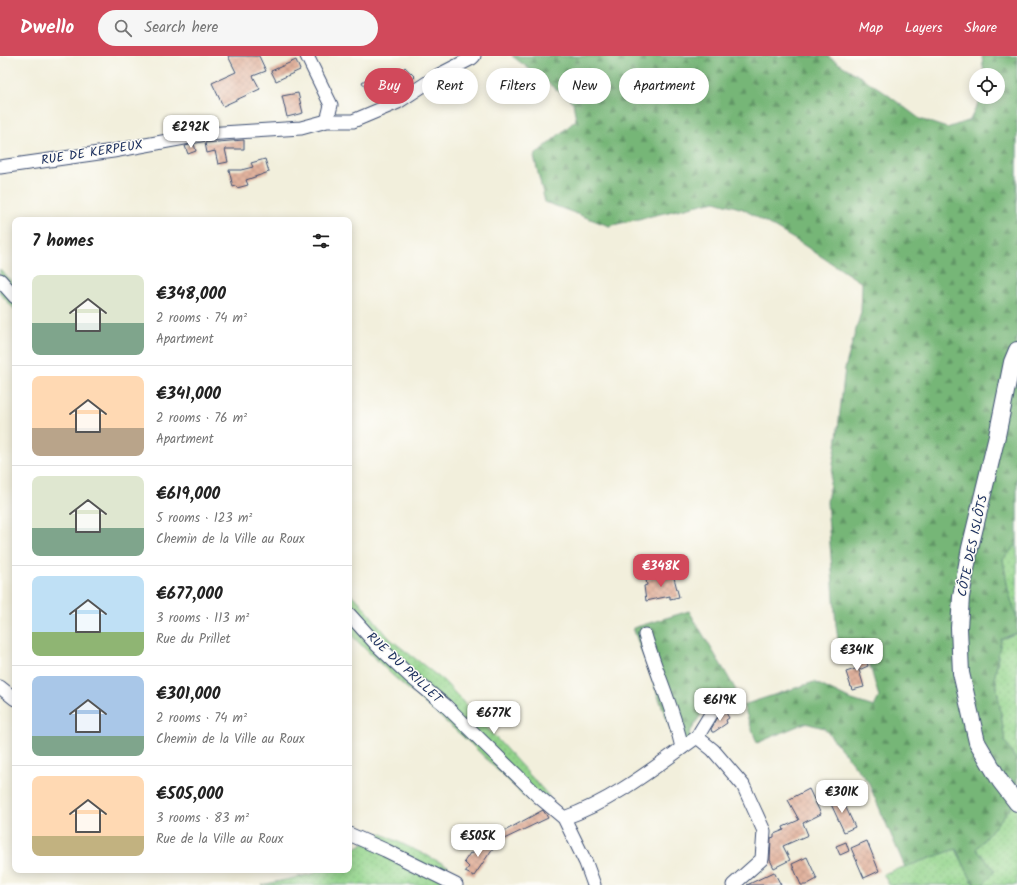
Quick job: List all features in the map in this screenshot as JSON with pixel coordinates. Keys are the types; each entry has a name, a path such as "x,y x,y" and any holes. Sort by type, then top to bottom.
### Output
{"street":[{"path":"307,56 331,105 327,121"},
{"name":"RUE DE KERPEUX","path":"0,167 112,151 206,134 301,128 327,121 353,121 398,102 439,75 474,56"},
{"path":"0,280 12,294"},
{"name":"CÔTE DES ISLÔTS","path":"1017,350 1012,362 997,436 970,548 961,597 959,628 961,673 977,742 1000,782 1017,803"},
{"name":"RUE DU PRILLET","path":"352,617 377,645 411,677 446,706 538,796 564,818 586,863 594,885"},
{"path":"645,635 650,653 678,729 682,748"},
{"path":"0,687 12,697"},
{"path":"564,818 584,811 614,795 682,748 697,737 711,714 724,701 735,699"},
{"path":"697,737 713,750 743,785 764,831 762,859 733,885"},
{"path":"352,835 456,885"}],"green space":[{"path":"512,56 827,56 880,89 920,119 947,128 970,120 978,104 1005,104 1005,68 983,68 982,56 1017,56 1017,544 1003,559 1008,590 1017,619 1017,633 1001,639 995,675 1005,741 1017,762 1017,800 976,849 995,870 983,885 974,885 956,849 905,867 868,782 824,728 805,723 757,743 743,705 814,682 849,699 874,707 879,697 864,645 841,658 836,626 827,502 836,446 845,368 861,312 862,283 799,242 743,209 715,201 609,226 545,202 534,156 576,120 573,104 611,104 611,68 558,68 558,91 550,85 550,68 528,68"},
{"path":"0,269 12,282 12,307 0,293"},
{"path":"1017,544 1017,619 1008,590 1003,559"},
{"path":"352,595 359,601 390,639 444,681 549,796 534,805 469,742 392,675 352,636"},
{"path":"689,611 736,690 703,711 689,734 700,745 680,755 633,628"},
{"path":"1017,633 1017,762 1005,741 995,675 1001,639"},
{"path":"1017,800 1017,885 983,885 995,870 976,849"},
{"path":"380,833 448,866 436,877 449,885 262,885 314,873 352,873 352,850"},
{"path":"956,849 974,885 889,885 883,874"}],"building":[{"path":"228,56 259,56 266,71 253,76 260,89 223,106 212,83 236,72"},
{"path":"296,60 300,70 276,81 271,71"},
{"path":"298,93 303,113 287,117 282,96"},
{"path":"244,140 244,149 225,149 228,162 218,164 215,151 207,153 205,143"},
{"path":"194,144 196,151 188,154 185,146"},
{"path":"265,159 269,172 246,180 248,185 237,188 236,186 233,187 229,170 241,170 253,167 251,163"},
{"path":"673,574 679,597 670,599 670,596 646,601 644,586 647,585 646,580"},
{"path":"863,651 868,666 859,670 864,687 852,690 846,672 858,668 854,654"},
{"path":"725,711 729,718 726,720 727,723 712,732 711,729 717,719"},
{"path":"809,789 821,814 803,823 808,835 783,846 790,860 774,868 770,860 771,838 774,837 774,834 784,830 783,827 799,820 788,800"},
{"path":"841,797 855,827 844,832 830,802"},
{"path":"543,810 548,818 502,840 499,834"},
{"path":"488,841 495,845 474,876 465,872 469,867 464,862 470,853 472,854 476,849 478,850"},
{"path":"867,841 879,871 864,878 851,848"},
{"path":"846,842 849,851 840,855 836,846"},
{"path":"807,857 817,879 806,885 801,885 792,864"},
{"path":"774,872 781,885 747,885"}]}
